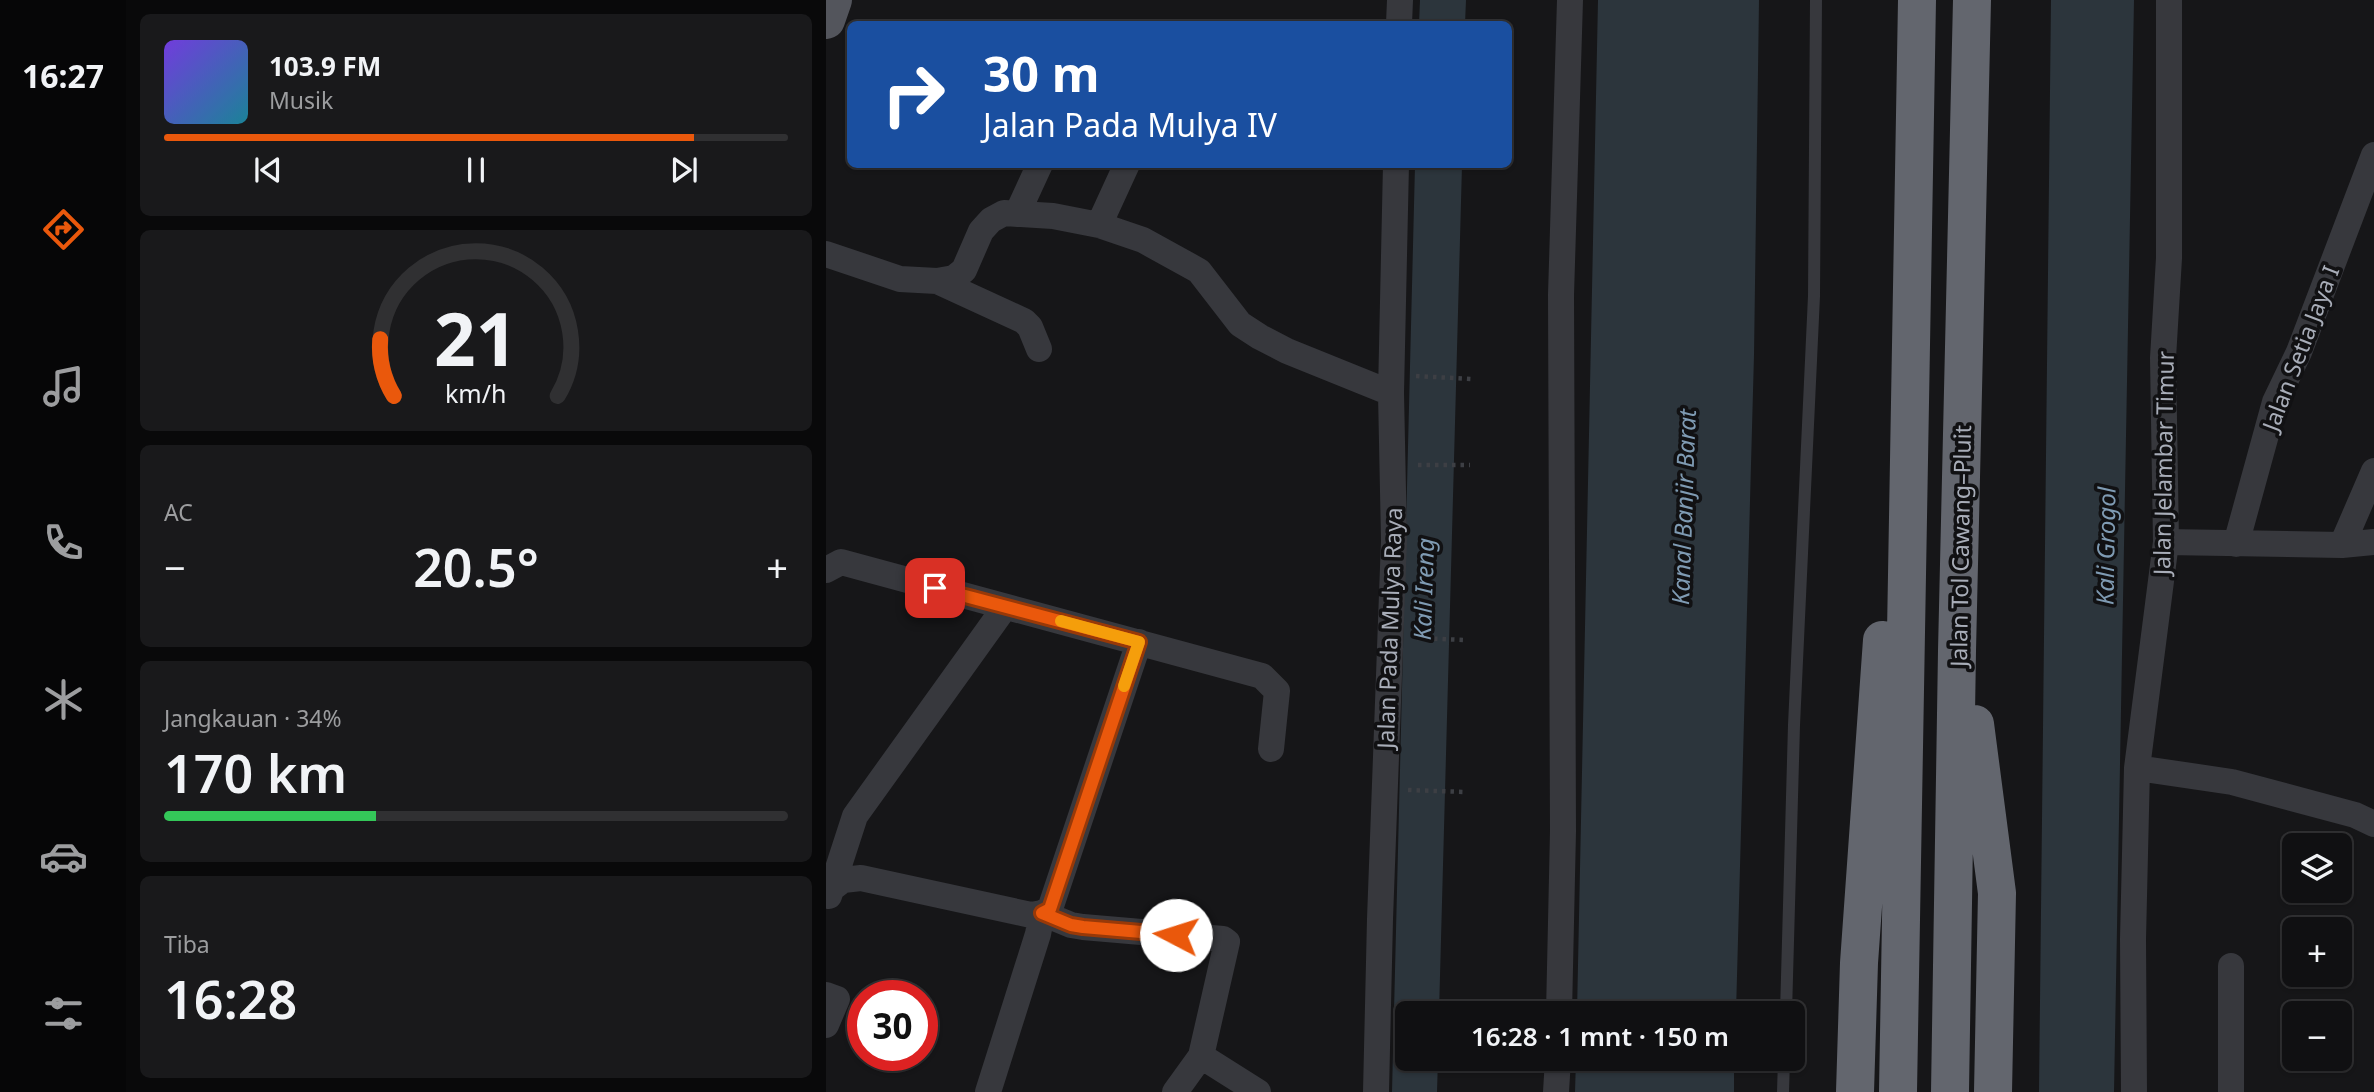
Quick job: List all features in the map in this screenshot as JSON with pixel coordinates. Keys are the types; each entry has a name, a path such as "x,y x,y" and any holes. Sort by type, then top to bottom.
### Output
{"highway":[{"path":"1898,1092 1917,0"},
{"name":"Jalan Tol Cawang–Pluit","path":"1950,1092 1972,0"},
{"path":"1855,1092 1859,963 1893,485 1911,350"},
{"path":"1957,651 1971,693 1997,892 1993,1092"}],"main road":[{"path":"826,20 833,0"}],"street":[{"path":"1399,21 1400,0"},
{"path":"1559,1001 1563,831 1561,295 1570,0"},
{"name":"Jalan Jelambar Timur","path":"2134,1092 2133,939 2137,768 2166,542 2163,358 2169,258 2169,0"},
{"name":"Jalan Setia Jaya I","path":"2236,544 2275,402 2299,352 2374,155"},
{"path":"1017,214 1038,168"},
{"path":"1099,225 1125,168"},
{"name":"Jalan Pada Mulya Raya","path":"1376,1092 1394,540 1391,393 1396,168"},
{"path":"826,254 900,279 937,281 954,278 964,270 981,231 991,220 1003,213 1053,216 1099,225 1143,240 1199,271 1240,324 1260,337 1287,351 1391,393"},
{"path":"937,281 1024,321 1030,327 1039,349"},
{"path":"2342,545 2374,471"},
{"path":"2166,542 2342,545 2374,542"},
{"path":"826,570 841,562 1262,676 1277,691 1271,749"},
{"path":"828,895 855,816 1005,607"},
{"path":"828,895 843,880 862,878 1031,915 1050,909 1139,642"},
{"path":"2137,768 2232,782 2355,816 2374,824"},
{"path":"1042,913 1083,927 1227,942 1201,1056 1175,1092"},
{"path":"988,1092 1042,913"},
{"path":"2231,966 2231,1092"},
{"path":"826,995 837,1000 826,1025"},
{"path":"1201,1056 1258,1092"},
{"path":"1556,1092 1557,1071"}],"lane":[{"path":"1786,1001 1794,725 1814,296 1816,0"},
{"path":"1783,1092 1784,1071"}],"path":[{"path":"1416,376 1470,379"},
{"path":"1413,465 1468,465"},
{"path":"1410,638 1465,639"},
{"path":"1406,790 1466,792"}],"water":[{"path":"1420,0 1466,0 1465,21 1419,21"},
{"name":"Kanal Banjir Barat","path":"1598,0 1759,0 1754,355 1736,1001 1577,1001"},
{"name":"Kali Grogol","path":"2051,0 2134,0 2114,1092 2039,1092"},
{"name":"Kali Ireng","path":"1415,168 1462,168 1439,1001 1395,1001 1395,1071 1438,1071 1437,1092 1392,1092"},
{"path":"1576,1071 1734,1071 1734,1092 1575,1092"}],"slow traffic":[{"path":"1061,621 1139,642 1124,686"}],"route":[{"path":"935,588 1139,642 1050,909 1042,913 1083,927 1176,935"}]}
